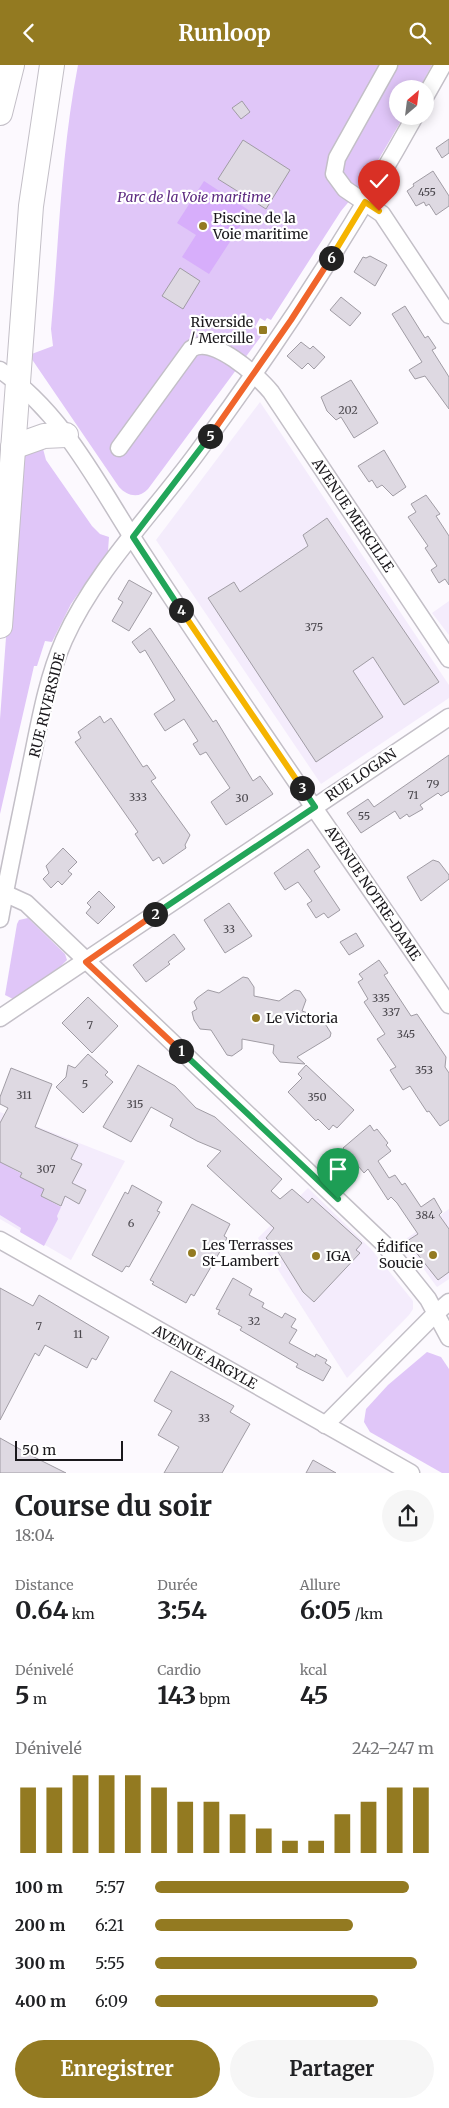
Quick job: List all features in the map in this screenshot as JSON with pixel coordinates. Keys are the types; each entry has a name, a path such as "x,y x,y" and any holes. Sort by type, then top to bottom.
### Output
{"highway":[{"path":"0,113 12,65"},
{"path":"0,626 13,447 9,376 52,65"},
{"path":"13,447 44,436 66,435"}],"street":[{"path":"388,65 339,154 333,169 335,178 341,185 382,215 449,315"},
{"path":"434,81 443,65"},
{"name":"RUE RIVERSIDE","path":"0,919 45,701 58,656 86,598 254,375 307,296 410,125"},
{"name":"AVENUE MERCILLE","path":"120,447 184,357 194,346 203,345 216,349 254,375 271,392 449,659"},
{"name":"AVENUE NOTRE-DAME","path":"9,376 43,405 66,435 449,1005"},
{"name":"RUE LOGAN","path":"0,1018 449,717"},
{"path":"4,893 26,903 86,962 245,1109 384,1244 428,1299 449,1338"},
{"name":"AVENUE ARGYLE","path":"0,1240 411,1473"},
{"path":"325,1425 449,1302"}],"shaded area":[{"path":"204,181 250,211 209,274 182,257 196,235 177,223"},
{"path":"260,402 449,685 449,698 321,784 156,540"},
{"path":"449,601 449,635 432,613"},
{"path":"0,1112 125,1161 71,1260 0,1219"},
{"path":"308,1188 371,1249 413,1301 413,1309 409,1315 347,1378 258,1238"},
{"name":"Édifice Soucie","path":"449,1209 449,1279 437,1287 403,1241"}],"green space":[{"name":"Parc de la Voie maritime","path":"78,65 432,65 424,80 389,80 389,125 399,125 366,181 341,211 271,320 267,318 265,321 260,318 255,327 262,335 148,489 137,495 126,493 119,487 29,355 53,346 51,329 61,197 72,98"},
{"path":"42,445 46,460 92,526 100,534 109,537 108,551 71,604 52,642 45,641 37,666 34,666 0,814 0,719 18,474 26,454"},
{"path":"28,918 65,954 67,960 13,999 5,995 17,924 19,920"},
{"path":"0,1162 22,1174 20,1177 44,1189 41,1196 61,1207 57,1216 58,1219 44,1246 20,1232 21,1228 0,1215"},
{"path":"427,1352 441,1357 449,1369 449,1473 442,1473 370,1432 364,1422 366,1409 388,1385"}],"building":[{"path":"242,101 250,112 241,119 232,108"},
{"path":"449,139 449,153 442,158 436,148"},
{"path":"243,140 290,170 266,209 218,179"},
{"path":"433,171 449,196 449,206 436,215 429,204 426,206 424,202 416,206 407,191 414,186 413,184"},
{"path":"370,256 387,265 375,286 354,272 363,257"},
{"path":"180,268 200,281 183,309 162,296"},
{"path":"341,297 361,313 350,326 330,310"},
{"path":"405,306 425,338 428,336 436,348 432,350 449,377 449,409 425,376 415,379 409,370 422,362 392,314"},
{"path":"301,342 310,349 313,346 325,357 314,369 308,363 302,369 287,356"},
{"path":"351,380 378,423 354,438 341,417 336,420 327,411 321,397"},
{"path":"384,450 406,487 393,496 382,485 377,488 372,480 369,482 358,466"},
{"path":"426,495 440,514 436,516 449,536 449,585 445,579 439,583 431,570 437,566 425,548 428,546 408,517 416,512 411,504"},
{"path":"327,518 439,682 404,705 373,657 353,671 383,717 316,762 208,598 234,582 240,592 308,546 303,535"},
{"path":"129,580 152,593 129,631 112,621 123,602 118,599"},
{"path":"150,628 213,722 216,720 253,781 260,776 273,794 226,825 211,802 230,788 206,752 200,755 193,744 198,741 184,719 165,731 154,714 175,700 145,650 140,653 132,642"},
{"path":"100,716 104,723 111,718 143,767 147,765 156,778 151,781 190,835 185,845 186,848 163,864 159,857 153,861 135,834 138,832 75,742 81,738 78,732"},
{"path":"449,755 449,791 441,796 438,793 420,805 423,809 409,817 407,814 400,819 395,811 361,833 347,813 368,799 374,807"},
{"path":"63,848 77,862 68,871 72,874 62,885 58,881 51,888 43,879 49,873 46,866"},
{"path":"308,849 320,867 314,871 340,910 328,918 324,913 316,918 307,904 312,901 298,882 285,890 274,873"},
{"path":"433,860 439,862 449,875 449,879 421,901 407,877"},
{"path":"99,891 115,907 98,924 86,913 91,907 87,903"},
{"path":"229,903 252,936 225,953 204,920"},
{"path":"356,933 364,946 349,955 340,942"},
{"path":"174,934 185,949 168,962 170,964 146,982 133,965"},
{"path":"379,960 388,973 384,975 411,1016 417,1014 446,1057 445,1067 449,1073 449,1120 440,1126 429,1111 427,1112 410,1086 403,1090 390,1070 396,1067 377,1039 385,1034 364,1002 368,999 358,982 363,979 359,974"},
{"name":"Le Victoria","path":"243,977 248,978 254,987 254,996 279,1001 295,990 300,991 306,1000 302,1011 317,1016 320,1021 324,1022 331,1033 330,1037 297,1057 305,1064 280,1062 273,1053 274,1045 242,1039 242,1049 232,1056 227,1055 211,1030 200,1029 194,1020 192,1012 197,1009 194,1002 197,998 208,990 219,993"},
{"path":"88,997 118,1026 92,1053 62,1023"},
{"path":"88,1054 108,1072 105,1075 113,1082 83,1113 56,1087 66,1077 68,1065 75,1068"},
{"path":"138,1065 175,1086 196,1108 215,1117 282,1179 271,1191 280,1199 292,1189 308,1203 312,1198 362,1243 356,1250 360,1253 314,1302 303,1292 273,1244 266,1238 274,1228 207,1166 221,1151 197,1141 170,1126 173,1119 151,1107 131,1142 103,1127"},
{"path":"306,1065 354,1110 337,1128 333,1125 329,1130 318,1119 316,1121 288,1092 302,1078 298,1074"},
{"path":"11,1068 52,1084 35,1127 78,1145 71,1159 82,1164 72,1183 86,1190 79,1204 65,1196 61,1206 41,1196 44,1189 20,1177 22,1173 0,1162 0,1123 8,1108 0,1104 0,1097"},
{"path":"370,1125 374,1131 377,1129 388,1143 386,1145 391,1151 378,1161 389,1178 395,1175 402,1185 405,1183 421,1207 434,1198 442,1212 439,1215 449,1229 449,1272 438,1280 407,1241 418,1234 397,1203 391,1197 388,1200 368,1169 364,1173 343,1148"},
{"path":"132,1185 162,1202 157,1211 160,1212 129,1267 126,1266 122,1272 92,1255 125,1192 128,1194"},
{"name":"Les Terrasses St-Lambert","path":"192,1204 230,1224 224,1236 227,1238 222,1248 194,1296 191,1294 186,1303 152,1284 154,1282 150,1280"},
{"path":"233,1278 252,1289 249,1295 264,1303 262,1307 282,1318 285,1313 296,1319 291,1327 297,1330 289,1343 315,1357 316,1354 327,1360 325,1363 331,1367 323,1381 296,1367 298,1364 240,1330 242,1327 218,1314 220,1310 216,1309"},
{"path":"0,1288 33,1306 39,1295 109,1337 96,1360 92,1358 87,1368 45,1345 39,1356 35,1353 0,1420"},
{"path":"171,1371 234,1406 230,1412 250,1424 222,1473 164,1473 179,1447 158,1435 172,1411 154,1401"},
{"path":"0,1438 34,1457 66,1473 0,1473"},
{"path":"313,1460 336,1473 306,1473"}],"place":[{"name":"Piscine de la Voie maritime","path":"203,226"},
{"name":"Riverside / Mercille","path":"263,330"},
{"name":"Le Victoria","path":"256,1018"},
{"name":"Les Terrasses St-Lambert","path":"192,1253"},
{"name":"Édifice Soucie","path":"433,1255"},
{"name":"IGA","path":"316,1256"}],"route":[{"path":"338,1199 245,1109 86,962 315,807 133,537 198,453 262,363 338,248 365,202 379,211"}]}
